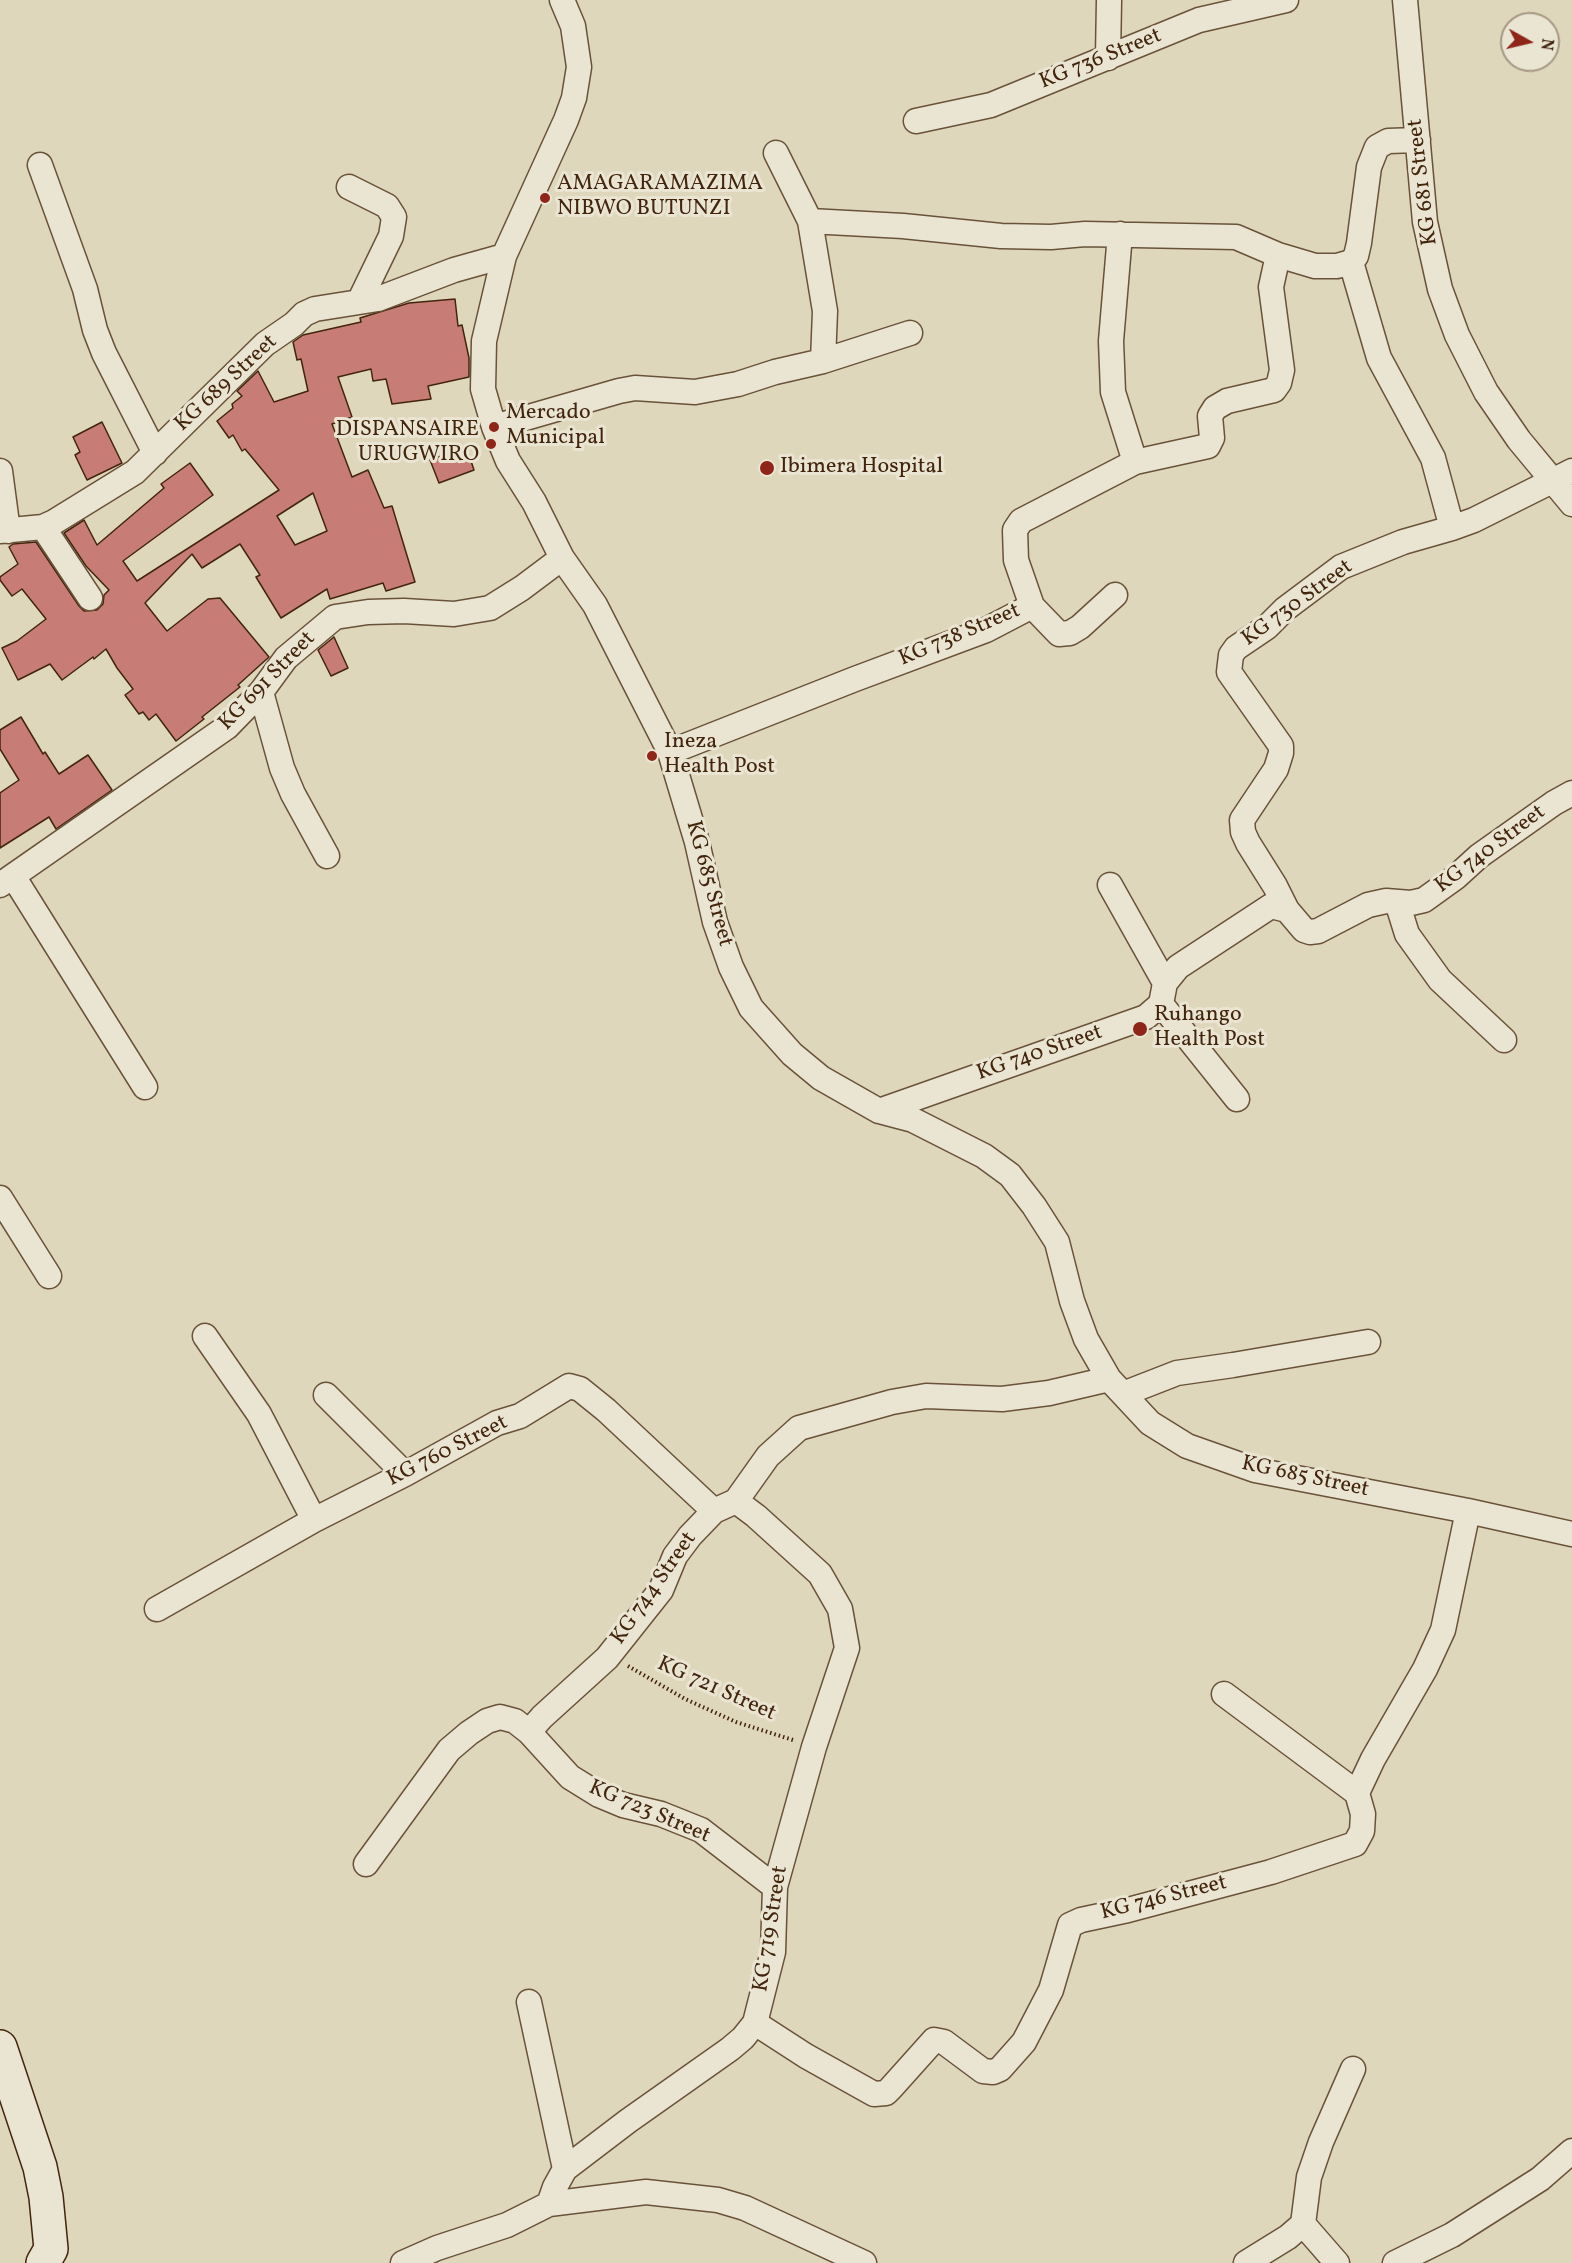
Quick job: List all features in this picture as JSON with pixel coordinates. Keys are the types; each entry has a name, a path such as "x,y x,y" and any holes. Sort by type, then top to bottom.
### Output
{"main road":[{"path":"0,2047 40,2167 46,2197 50,2258"}],"street":[{"name":"KG 685 Street","path":"562,0 573,26 579,67 574,98 504,256 484,341 483,389 494,427 508,461 534,502 562,558 595,605 670,752 697,842 714,922 731,968 751,1008 792,1054 821,1078 879,1111 913,1120 984,1156 1010,1175 1034,1206 1056,1242 1072,1301 1086,1339 1116,1387 1150,1423 1187,1446 1255,1470 1468,1511 1572,1534"},
{"path":"1108,58 1109,0"},
{"name":"KG 736 Street","path":"916,121 991,105 1198,20 1286,0"},
{"name":"KG 681 Street","path":"1405,0 1425,222 1440,289 1457,335 1486,392 1520,440 1562,476 1572,504"},
{"path":"810,221 944,229 1001,236 1051,237 1120,234 1236,237 1278,255 1315,266 1337,267 1351,262 1356,256 1369,167 1377,147 1388,141 1418,140"},
{"path":"776,153 810,221 825,311 823,361"},
{"path":"40,165 85,290 95,330 104,353 155,453"},
{"path":"349,187 387,206 394,217 391,236 359,302"},
{"path":"1120,234 1111,341 1113,392 1135,462"},
{"name":"KG 738 Street","path":"670,752 986,630 1032,606 1016,560 1015,530 1021,521 1135,462 1208,446 1212,438 1210,416 1215,408 1227,401 1274,390 1279,383 1282,370 1270,287 1278,255"},
{"name":"KG 689 Street","path":"4,531 43,527 135,472 265,344 294,324 304,314 315,309 378,299 454,270 504,256"},
{"path":"1351,262 1379,358 1433,458 1452,528"},
{"path":"494,427 627,389 695,392 738,384 775,372 823,361 910,333"},
{"path":"0,471 4,531"},
{"name":"KG 730 Street","path":"1287,910 1248,843 1243,832 1242,820 1276,769 1281,746 1229,672 1231,655 1236,648 1267,627 1285,609 1341,567 1403,542 1452,528 1562,476"},
{"path":"43,527 90,598"},
{"name":"KG 691 Street","path":"7,881 227,727 261,692 286,658 335,617 368,612 404,611 454,614 490,608 522,588 562,558"},
{"path":"1032,606 1059,634 1070,633 1080,627 1115,595"},
{"path":"261,692 282,768 293,794 327,856"},
{"name":"KG 740 Street","path":"879,1111 1146,1017 1178,967 1271,906 1287,910 1304,930 1310,932 1318,931 1368,905 1411,903 1424,900 1489,849 1572,793"},
{"path":"7,881 145,1087"},
{"path":"1110,885 1163,993 1237,1099"},
{"path":"1396,902 1407,934 1440,980 1504,1040"},
{"path":"0,1198 49,1276"},
{"path":"205,1336 259,1414 314,1520"},
{"path":"736,1501 768,1456 799,1428 820,1421 926,1396 1002,1400 1116,1387 1177,1373 1368,1342"},
{"name":"KG 760 Street","path":"157,1609 314,1520 405,1474 497,1423 520,1416 562,1389 574,1386 606,1410 714,1511"},
{"path":"327,1395 405,1474"},
{"name":"KG 744 Street","path":"529,1732 542,1717 606,1658 661,1590 675,1556 690,1536 714,1511 736,1501"},
{"name":"KG 719 Street","path":"549,2204 565,2169 627,2121 730,2049 744,2038 755,2023 773,1952 775,1887 814,1747 847,1648 840,1609 820,1574 736,1501"},
{"path":"1224,1694 1357,1793 1373,1759 1425,1669 1443,1630 1468,1511"},
{"path":"366,1864 449,1750 469,1733 487,1721 500,1717 515,1721 529,1732"},
{"name":"KG 723 Street","path":"529,1732 570,1777 599,1795 623,1805 660,1814 701,1830 775,1887"},
{"name":"KG 746 Street","path":"755,2023 806,2056 874,2094 886,2092 891,2088 934,2040 945,2042 983,2071 993,2072 1000,2069 1024,2042 1051,1990 1070,1924 1271,1872 1355,1844 1362,1831 1363,1814 1357,1793"},
{"path":"529,2002 565,2169"},
{"path":"1246,2263 1288,2237 1303,2224 1309,2177 1321,2142 1353,2069"},
{"path":"1395,2263 1462,2229 1540,2179 1572,2151"},
{"path":"402,2263 436,2248 507,2224 549,2204 646,2192 718,2200 745,2208 817,2253 864,2263"},
{"path":"1303,2224 1337,2263"}],"path":[{"name":"KG 721 Street","path":"606,1658 627,1666 685,1699 736,1722 814,1747"}],"building":[{"path":"455,299 458,326 462,325 469,358 469,377 428,386 431,399 392,404 386,379 373,381 371,369 338,377 352,417 332,424 352,477 368,470 384,508 392,506 415,582 386,591 383,583 330,599 327,589 281,618 256,577 260,575 240,544 202,568 192,554 145,603 167,631 208,599 220,598 269,657 238,685 240,687 176,741 156,714 149,720 143,712 139,714 125,695 133,689 106,649 62,680 50,664 18,680 2,648 17,641 46,619 22,589 12,596 0,580 0,577 18,564 9,547 13,544 36,542 79,606 84,611 97,610 103,604 104,595 109,590 86,566 64,533 84,520 97,545 164,488 161,484 190,463 213,495 123,561 137,581 279,490 245,449 242,451 233,435 229,438 217,421 233,408 232,404 242,396 237,391 258,371 274,402 308,391 301,359 297,360 293,342 303,335 361,322 360,318 409,303","holes":["313,493 327,531 295,545 277,516"]},
{"path":"102,422 122,463 87,480 75,455 80,452 73,437"},
{"path":"458,450 461,458 469,455 474,470 439,483 430,460"},
{"path":"334,637 348,668 331,676 318,650"},
{"path":"21,717 43,754 45,752 59,774 88,755 112,790 56,829 49,817 0,848 0,793 19,780 0,749 0,730"}],"place":[{"name":"AMAGARAMAZIMA NIBWO BUTUNZI","path":"545,198"},
{"name":"Mercado Municipal","path":"494,427"},
{"name":"DISPANSAIRE URUGWIRO","path":"491,444"},
{"name":"Ibimera Hospital","path":"767,468"},
{"name":"Ineza Health Post","path":"652,756"},
{"name":"Ruhango Health Post","path":"1140,1029"}]}
